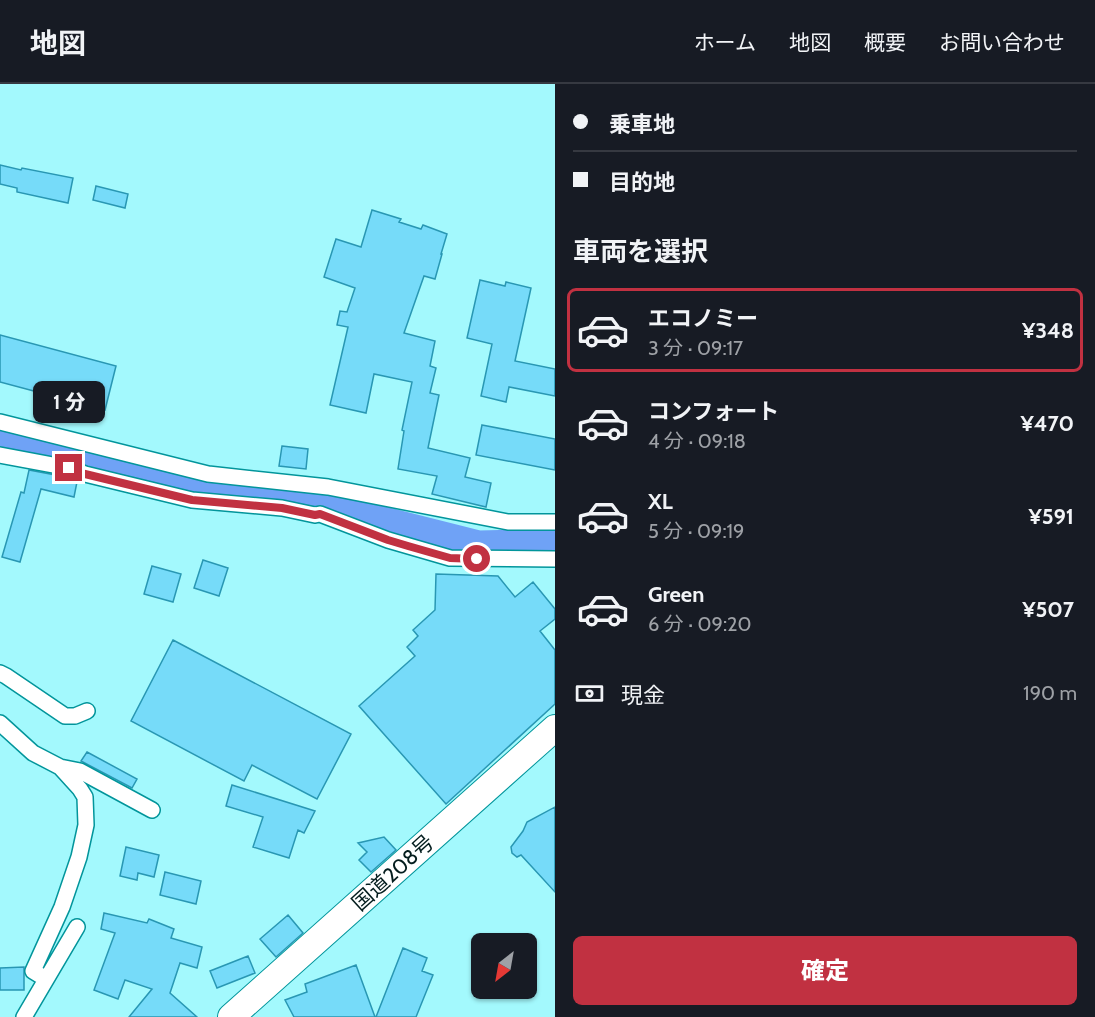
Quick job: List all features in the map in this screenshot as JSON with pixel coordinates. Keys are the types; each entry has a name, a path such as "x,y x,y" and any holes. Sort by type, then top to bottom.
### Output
{"highway":[{"name":"国道208号","path":"231,1017 555,728"}],"street":[{"path":"0,422 208,474 328,487 508,522 555,522"},
{"path":"0,455 69,468 192,500 282,508 320,514 388,540 450,558 555,560"},
{"path":"0,673 65,716 75,716 87,711"},
{"path":"0,723 33,753 60,767 80,771 152,810"},
{"path":"46,979 33,971 62,907 79,857 86,825 86,798 60,767"},
{"path":"24,1017 77,927"}],"building":[{"path":"0,165 73,178 68,203 17,192 17,188 0,184"},
{"path":"96,186 128,194 125,208 93,200"},
{"path":"372,210 401,219 399,222 421,229 423,225 447,234 435,279 424,276 404,333 435,341 430,366 436,368 430,393 439,395 428,448 470,458 465,477 491,483 486,507 432,494 437,476 398,469 404,431 402,430 412,382 374,374 366,413 330,405 348,327 337,325 340,311 347,312 355,288 324,277 336,239 361,247"},
{"path":"480,280 505,286 506,282 531,288 515,361 555,369 555,396 509,387 506,402 481,396 492,344 467,338"},
{"path":"0,335 116,366 105,410 0,382"},
{"path":"482,425 555,439 555,470 476,455"},
{"path":"282,446 308,449 306,469 279,466"},
{"path":"29,470 66,477 77,482 74,497 41,489 20,562 2,557 21,492 24,493"},
{"path":"203,560 228,568 219,596 194,588"},
{"path":"152,566 181,574 173,602 144,594"},
{"path":"436,574 498,576 515,597 533,582 555,609 555,619 540,631 555,650 555,704 446,804 359,706 415,656 407,647 418,636 413,630 435,610"},
{"path":"173,640 351,734 317,799 252,765 244,781 131,721"},
{"path":"87,752 137,779 132,788 81,761"},
{"path":"232,785 315,811 304,833 298,830 289,858 253,847 263,817 226,806"},
{"path":"555,807 555,892 521,855 517,857 512,853 511,847 527,822"},
{"path":"384,837 396,850 371,872 359,860 367,852 358,843"},
{"path":"126,847 159,855 154,877 138,873 137,880 120,876"},
{"path":"165,872 201,881 196,904 160,895"},
{"path":"104,913 147,923 149,919 174,929 171,938 202,947 197,968 180,963 170,993 197,1017 129,1017 152,989 125,980 118,999 94,990 115,933 101,929"},
{"path":"288,915 303,933 276,957 260,939"},
{"path":"403,948 427,958 422,971 433,975 416,1017 376,1017"},
{"path":"248,956 255,973 217,988 210,971"},
{"path":"356,965 375,1017 294,1017 285,1000 307,992 305,984"},
{"path":"24,967 24,990 0,990 0,968"}],"waterway":[{"path":"0,443 105,465 224,495 292,497 479,544 555,542"}],"route":[{"path":"69,468 192,500 282,508 320,514 408,546 450,558 477,559"}]}
